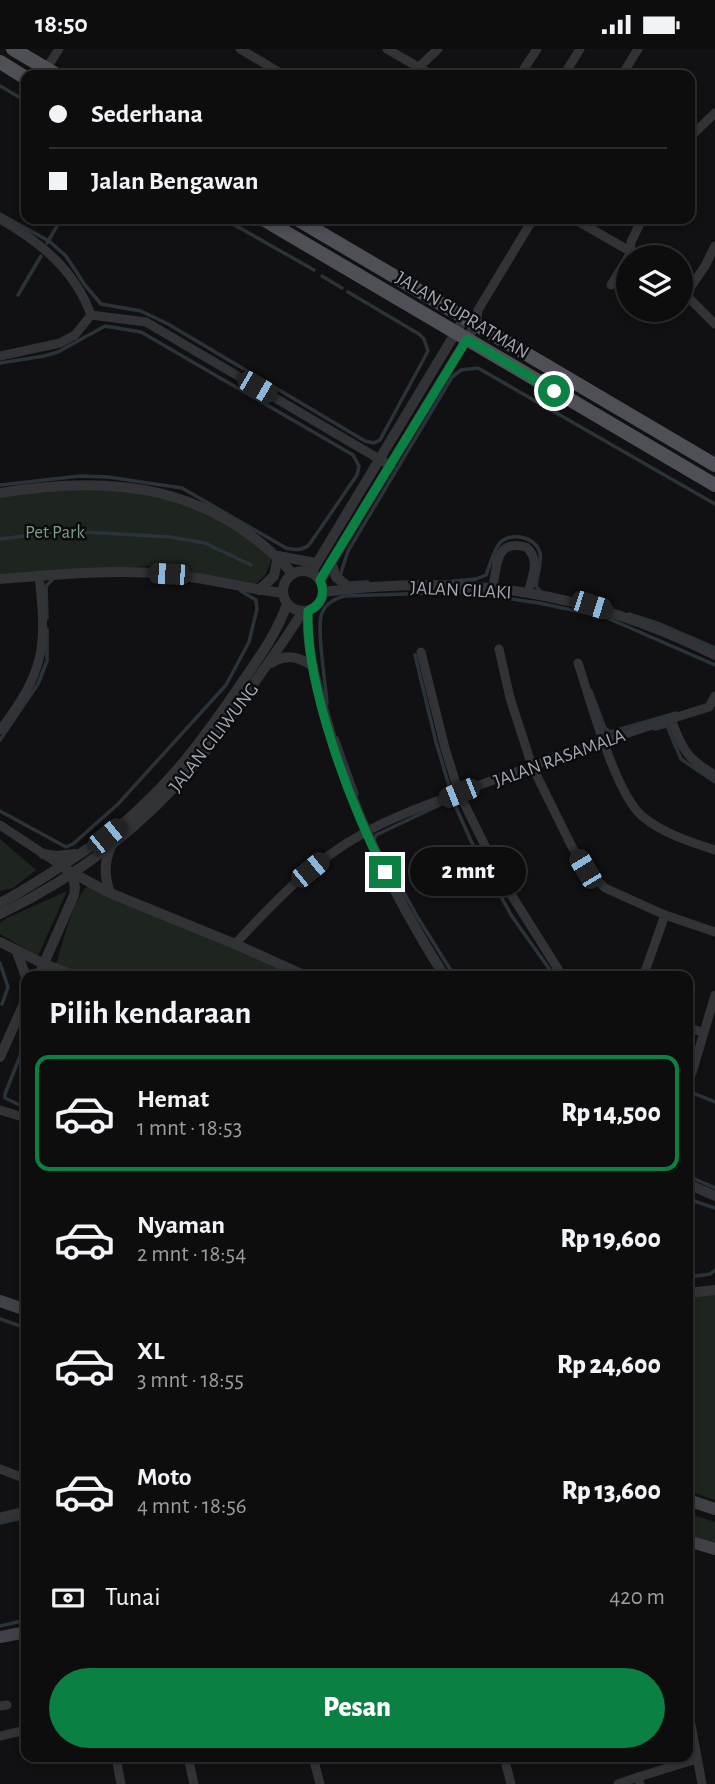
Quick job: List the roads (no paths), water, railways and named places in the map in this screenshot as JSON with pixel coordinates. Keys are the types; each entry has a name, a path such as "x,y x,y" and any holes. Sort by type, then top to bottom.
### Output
{"main road":[{"path":"13,49 49,70"},
{"path":"0,62 21,75"},
{"name":"JALAN SUPRATMAN","path":"271,224 715,485"},
{"name":"JALAN SUPRATMAN","path":"306,224 473,317 715,465"},
{"path":"0,1301 21,1308"},
{"path":"693,1502 715,1509"},
{"path":"693,1542 715,1549"},
{"path":"0,1637 21,1633"}],"street":[{"path":"53,70 59,49"},
{"path":"240,49 276,70"},
{"path":"387,49 422,70"},
{"path":"418,68 438,49"},
{"path":"523,70 537,49"},
{"path":"567,70 580,49"},
{"path":"625,70 638,49"},
{"path":"695,133 715,113"},
{"path":"0,219 50,251 84,296 91,315"},
{"path":"0,579 123,572 169,574 259,590 285,599 298,611 305,611 318,604 317,577 379,459 461,336 528,224"},
{"path":"584,224 622,245"},
{"path":"631,245 640,224"},
{"path":"693,280 705,266 715,246"},
{"path":"611,285 616,276"},
{"path":"693,302 715,324"},
{"path":"91,315 146,322 391,466"},
{"path":"0,356 60,344 75,335 91,315"},
{"path":"317,577 331,562 391,466 461,336"},
{"path":"0,493 54,487 139,487 186,500 218,513 278,556 317,577"},
{"path":"493,587 503,550 514,545 526,547 535,564 528,593"},
{"path":"278,556 293,574"},
{"path":"259,590 274,576 278,556"},
{"path":"331,562 337,577 351,589"},
{"path":"285,599 285,582 293,574 305,571 317,577"},
{"path":"0,730 33,681 41,656 44,634 39,576"},
{"name":"JALAN CILAKI","path":"317,577 351,589 382,586 493,587 591,605 668,633 715,655"},
{"name":"JALAN CILIWUNG","path":"0,903 22,892 91,847 140,809 202,749 274,634 285,599"},
{"path":"305,611 313,666 330,735 365,832 405,912 441,971"},
{"name":"JALAN CILIWUNG","path":"0,914 72,874 113,844 165,797 268,665 305,611"},
{"path":"499,649 510,698 532,766 585,869 605,888 665,915 715,932"},
{"path":"421,652 459,793 502,880 559,971"},
{"path":"268,665 286,656 297,657 313,666"},
{"path":"578,663 603,740 633,807 642,816 676,837 715,850"},
{"name":"JALAN RASAMALA","path":"235,944 295,883 326,857 365,832 459,793 603,740 712,708 715,696"},
{"path":"671,719 682,748 689,758 715,775"},
{"path":"0,825 72,874 110,893 295,971"},
{"path":"110,893 105,862 113,844"},
{"path":"43,854 67,856 91,847"},
{"path":"41,971 74,895 72,874"},
{"path":"645,971 665,915"},
{"path":"0,941 18,952 63,971"},
{"path":"18,952 24,971"},
{"path":"693,1069 715,995"},
{"path":"0,1057 21,1010"},
{"path":"693,1029 703,1032"},
{"path":"0,1110 21,1116"},
{"path":"693,1186 715,1196"},
{"path":"693,1292 715,1290"},
{"path":"0,1469 21,1477"},
{"path":"0,1517 21,1512"},
{"path":"0,1736 21,1731"},
{"path":"693,1736 702,1784"},
{"path":"693,1760 697,1759"},
{"path":"117,1762 121,1784"},
{"path":"189,1762 194,1784"},
{"path":"314,1762 320,1784"},
{"path":"505,1762 510,1784"},
{"path":"618,1784 639,1780 689,1762"}],"waterway":[{"path":"0,86 21,98"},
{"path":"0,214 49,241 66,256 101,304 141,311 168,324 365,441 374,443 380,440 428,351 419,334 348,292"},
{"path":"47,243 58,224"},
{"path":"233,224 314,270"},
{"path":"18,295 41,256"},
{"path":"322,276 342,288"},
{"path":"0,363 58,352 105,326 141,332 353,455 359,466 357,475 309,545 298,549 286,548 182,488 108,477 80,476 0,485"},
{"path":"340,576 348,551 452,377 461,370 478,368 715,504"},
{"path":"0,539 67,531 170,537 205,543 251,565"},
{"path":"453,581 476,579 486,575 499,544 509,538 522,537 538,547 540,565 536,586 541,592"},
{"path":"47,618 46,586 53,579"},
{"path":"348,583 368,582"},
{"path":"0,811 66,847 73,844 118,804 226,685 249,642 257,609 256,600 241,591"},
{"path":"327,704 320,620 328,604 344,596 464,592 539,603 605,617 715,665"},
{"path":"589,602 612,608"},
{"path":"629,614 715,648"},
{"path":"0,740 38,684 47,661 47,629"},
{"path":"415,655 450,789 447,794"},
{"path":"591,691 605,728 610,732 676,713"},
{"path":"655,729 667,726 681,759 715,782"},
{"path":"337,738 357,794"},
{"path":"374,839 376,835 444,803 454,803 511,915 551,971"},
{"path":"383,855 451,971"},
{"path":"0,963 8,987 2,1004"},
{"path":"21,1054 5,1094 5,1098 21,1106"},
{"path":"693,1093 715,1102"},
{"path":"693,1178 715,1188"},
{"path":"693,1201 715,1208"},
{"path":"693,1276 710,1274 715,1270"},
{"path":"0,1319 21,1326"},
{"path":"0,1523 21,1518"},
{"path":"0,1626 21,1621"}],"park label":[{"name":"Pet Park","path":"55,531"}]}
